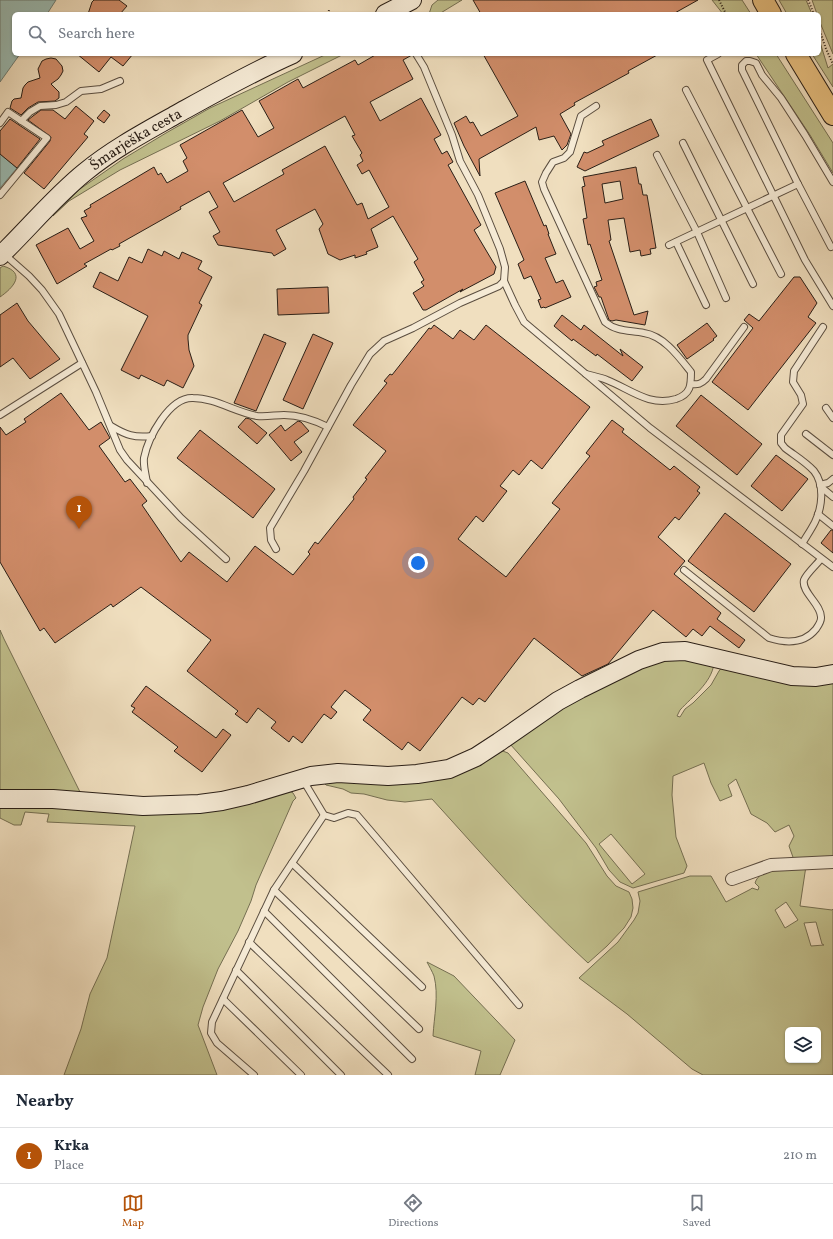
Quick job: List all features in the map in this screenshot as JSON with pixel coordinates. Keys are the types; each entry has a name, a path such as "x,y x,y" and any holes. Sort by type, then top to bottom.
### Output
{"main road":[{"path":"763,0 770,12"},
{"path":"797,56 833,115"}],"street":[{"path":"391,12 412,0"},
{"name":"Šmarješka cesta","path":"1,254 84,172 110,154 158,124 212,94 289,56"},
{"path":"0,799 53,800 143,806 199,804 222,801 248,795 311,776 338,773 388,776 417,774 449,769 476,757 558,701 639,660 663,652 685,651 792,676 816,677 833,674"},
{"path":"732,879 771,865 833,862"}],"lane":[{"path":"417,56 424,67 452,135 460,161 478,195 500,249 505,267 504,280 524,322 650,428 833,568"},
{"path":"714,56 707,60 805,260 833,306"},
{"path":"831,247 742,70 742,65 746,61 756,63 762,75 781,98 833,182"},
{"path":"21,121 30,112 40,106 56,105 66,102 81,90 101,89 120,82"},
{"path":"686,90 781,274"},
{"path":"586,374 607,380 634,393 662,402 672,400 687,393 691,384 691,372 670,347 662,341 646,333 626,331 612,327 605,322 544,189 542,182 553,162 564,158 570,152 581,116 596,106"},
{"path":"0,123 8,112 47,138 0,195"},
{"path":"682,143 753,284"},
{"path":"657,155 697,232 726,298"},
{"path":"670,245 798,184"},
{"path":"676,242 706,305"},
{"path":"1,254 29,276 42,290 59,314 120,450 127,460 181,518 226,559"},
{"path":"276,549 271,540 270,528 370,354 384,341 413,328 460,303 499,286 504,280"},
{"path":"691,384 701,384 706,379 744,327"},
{"path":"802,544 818,514 821,496 820,482 814,471 781,444 781,435 803,404 801,394 793,382 794,371 823,327"},
{"path":"0,415 82,363"},
{"path":"147,482 143,460 152,436 160,421 180,401 191,398 209,400 259,416 303,416 328,427"},
{"path":"826,408 833,418"},
{"path":"110,426 130,436 152,436"},
{"path":"806,434 833,455"},
{"path":"820,486 833,479"},
{"path":"820,486 833,497"},
{"path":"818,514 833,526"},
{"path":"684,570 769,638 789,642 808,638 820,624 820,610 804,586 804,579 821,559"},
{"path":"302,778 324,815 334,818 348,813 357,815 519,1005"},
{"path":"254,1075 217,1043 211,1033 212,1022 274,890 324,815"},
{"path":"292,863 422,987"},
{"path":"274,890 419,1029"},
{"path":"264,911 412,1059"},
{"path":"249,942 388,1075"},
{"path":"236,970 341,1075"},
{"path":"223,998 301,1075"}],"path":[{"path":"720,0 725,12"},
{"path":"808,0 813,12"},
{"path":"821,34 832,63"}],"shaded area":[{"path":"438,0 462,0 442,12 430,12 432,5"},
{"path":"712,0 742,0 750,12 721,12"},
{"path":"779,0 806,0 811,12 786,12"},
{"path":"812,0 833,0 833,54 821,25 821,12 816,12"},
{"path":"821,45 828,68 833,64 833,87 813,56 821,56"},
{"path":"323,56 340,56 288,82 220,121 120,170 69,201 53,216 80,189 123,159 210,108"},
{"path":"757,56 777,56 833,143 833,173 810,135"},
{"path":"3,266 10,269 16,277 13,285 0,297 0,268"},
{"path":"0,630 4,639 82,796 0,793"},
{"path":"664,656 714,664 705,683 680,710 677,716 680,717 685,709 711,685 723,666 833,679 833,859 794,860 789,846 794,836 789,825 775,832 767,823 751,814 736,779 728,785 732,796 720,801 711,783 704,763 673,776 672,795 676,837 687,866 684,873 633,888 620,882 609,870 596,848 559,799 510,744 557,708","holes":["611,834 645,874 632,884 599,844"]},
{"path":"500,750 508,753 586,843 607,876 616,886 629,892 632,899 633,908 631,917 624,928 588,963 527,903 432,799 405,802 387,800 364,794 351,793 324,783 331,780 373,782"},
{"path":"287,789 293,793 296,798 293,801 256,885 238,931 218,969 203,1007 198,1025 217,1075 64,1075 81,1029 90,994 107,958 135,826 47,822 49,814 25,812 21,825 14,825 0,818 0,805 109,807"},
{"path":"806,866 800,906 833,909 833,1075 703,1075 692,1069 627,1014 579,978 618,942 634,920 638,913 640,901 638,892 690,876 711,876 726,902 752,888 758,890 759,887 755,883 758,877 763,873 785,868","holes":["786,902 798,920 785,928 775,910","816,922 822,944 824,945 811,946 804,923"]},
{"path":"427,962 454,976 515,1040 500,1075 475,1075 481,1051 433,1036 436,991 434,976"}],"water":[{"path":"0,0 56,0 48,12 12,12 12,56 19,56 0,82"},
{"path":"0,154 17,168 0,188"}],"building":[{"path":"94,0 119,0 127,6 122,12 89,12"},
{"path":"473,0 698,0 677,12 480,12"},
{"path":"79,56 131,56 123,66 111,57 99,72"},
{"path":"374,56 410,56 403,60 413,79 370,102 380,121 421,98 441,135 434,139 442,154 447,151 453,162 448,165 481,225 474,230 496,267 494,274 460,292 463,289 426,310 423,310 413,293 424,286 421,282 424,280 414,262 418,259 393,216 371,229 378,247 366,252 367,254 355,258 355,255 340,260 328,254 319,229 323,224 315,209 276,230 286,249 274,256 272,253 218,245 213,236 220,232 209,212 218,207 209,191 180,207 181,209 119,244 120,246 112,250 111,249 84,264 87,266 57,284 36,245 68,228 80,249 94,241 81,218 87,216 84,211 91,207 90,205 154,167 158,175 161,173 167,183 188,171 183,161 187,158 180,145 242,110 258,137 274,128 259,101 298,79 303,88 355,60 358,65","holes":["345,116 355,135 352,136 362,153 360,155 363,161 357,165 362,174 369,170 389,207 368,219 362,203 357,205 325,146 282,170 284,174 234,202 223,183"]},
{"path":"484,56 655,56 628,71 629,73 574,103 575,105 560,114 571,134 567,145 562,150 554,136 539,140 536,127 479,159 480,176 454,123 466,116 470,123 473,122 481,136 518,116"},
{"path":"51,58 56,59 62,66 63,71 58,79 51,84 59,92 59,98 55,101 38,102 28,108 21,115 10,108 14,99 21,98 23,88 28,82 40,78 38,69 42,61"},
{"path":"76,106 94,121 84,134 88,137 44,189 24,173 50,141 51,137 28,120 41,110 53,110 65,119"},
{"path":"104,110 110,115 104,123 97,118"},
{"path":"10,119 40,139 17,168 0,154 0,131"},
{"path":"651,119 659,136 585,171 577,167 584,152 587,153 604,145 602,141"},
{"path":"636,167 639,184 641,184 643,195 647,195 656,248 650,249 651,254 641,256 640,250 630,252 624,218 608,220 611,240 609,241 634,315 648,311 645,325 609,320 601,297 599,297 594,287 597,286 596,282 602,280 590,244 588,245 583,219 587,218 582,187 585,186 583,177","holes":["620,181 623,199 605,203 602,184"]},
{"path":"525,181 544,226 546,225 556,254 545,258 556,283 563,280 571,297 545,308 541,308 538,300 541,299 531,276 524,279 518,264 524,260 495,193"},
{"path":"148,249 162,256 164,251 179,259 182,252 202,261 198,269 212,277 199,303 202,305 188,335 189,350 194,366 183,388 167,380 164,386 141,375 139,379 121,370 148,316 93,287 100,272 118,281 129,257 142,263"},
{"path":"794,277 800,277 817,303 808,317 816,323 748,410 712,382 753,328 744,320 749,314 759,321"},
{"path":"328,287 329,313 278,315 277,289"},
{"path":"17,303 28,321 60,359 30,379 13,358 0,367 0,315"},
{"path":"562,315 581,330 584,325 623,356 620,349 643,367 632,381 597,354 596,356 573,339 572,341 554,326"},
{"path":"707,323 717,336 713,339 714,340 687,359 677,345"},
{"path":"434,325 453,339 460,330 474,340 486,325 590,407 542,469 531,460 519,475 513,470 500,486 507,491 483,522 476,516 458,539 506,577 560,509 552,503 590,456 586,453 612,420 624,429 622,432 670,470 674,466 700,487 697,491 700,493 679,520 675,517 658,537 685,561 674,574 721,613 717,619 745,640 739,648 710,626 702,636 693,629 686,637 653,610 608,664 582,676 534,638 485,702 479,698 473,705 462,697 420,751 408,742 402,750 363,720 371,710 345,690 331,707 337,712 331,719 324,714 302,743 293,736 289,742 271,728 276,722 258,708 247,723 235,714 238,711 187,671 211,640 141,587 113,607 111,604 55,643 44,628 40,631 0,562 0,427 6,435 26,422 24,419 61,393 89,430 101,422 110,438 99,446 125,482 130,479 147,501 142,505 181,562 189,552 227,582 255,546 293,575 310,554 308,552 315,542 318,544 354,499 353,497 367,479 365,478 386,451 353,425 387,383 384,381 390,374 392,375 429,328 431,329"},
{"path":"264,334 286,343 256,411 234,403"},
{"path":"313,334 333,343 303,409 283,400"},
{"path":"701,395 762,444 737,475 676,426"},
{"path":"246,418 250,419 267,433 257,444 238,427"},
{"path":"298,421 301,422 309,431 294,442 302,452 291,461 269,435 281,425 285,431"},
{"path":"200,430 275,489 253,518 177,458"},
{"path":"776,455 808,479 782,511 751,486"},
{"path":"725,513 791,564 754,612 688,561"},
{"path":"831,530 833,530 833,553 821,543"},
{"path":"146,686 216,738 223,729 231,735 202,772 174,751 178,747 132,712 135,708 131,706"}],"place":[{"name":"Krka","path":"79,529"}]}
